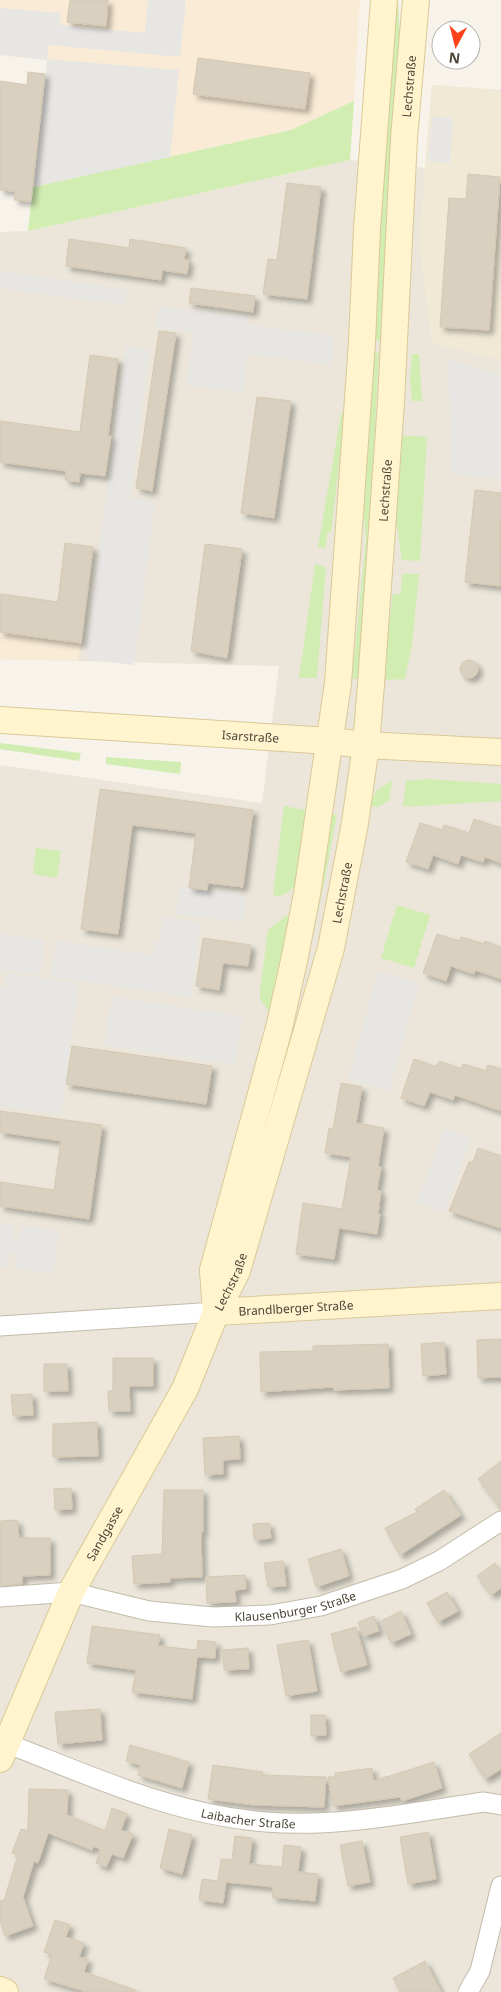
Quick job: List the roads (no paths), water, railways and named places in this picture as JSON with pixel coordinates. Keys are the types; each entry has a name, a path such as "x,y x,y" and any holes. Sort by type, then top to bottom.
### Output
{"street":[{"name":"Lechstraße","path":"216,1312 213,1270 279,1028 294,961 307,894 340,668 362,342 367,229 384,0"},
{"name":"Lechstraße","path":"216,1312 237,1271 331,948 355,823 366,745 390,412 404,138 416,0"},
{"name":"Isarstraße","path":"0,720 330,741 366,745 501,752"},
{"name":"Brandlberger Straße","path":"0,1326 501,1296"},
{"name":"Sandgasse","path":"3,1751 72,1592 185,1389 216,1312"},
{"name":"Klausenburger Straße","path":"0,1597 72,1592 149,1611 213,1617 270,1615 320,1606 402,1579 439,1561 501,1521"},
{"name":"Laibacher Straße","path":"3,1751 159,1802 200,1812 266,1822 330,1822 484,1802 501,1806"},
{"path":"468,1992 480,1970 501,1886"},
{"path":"0,1990 5,1992"}]}
